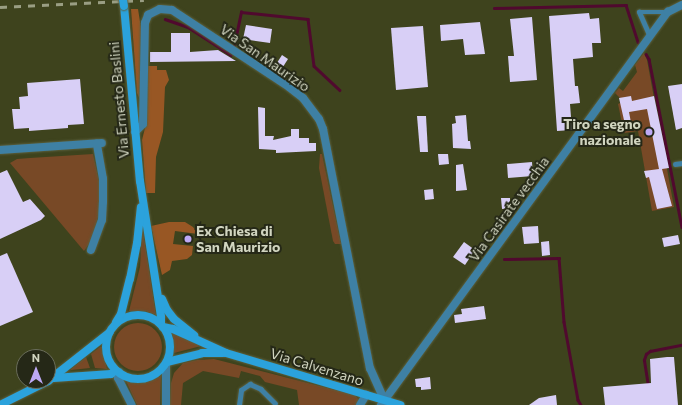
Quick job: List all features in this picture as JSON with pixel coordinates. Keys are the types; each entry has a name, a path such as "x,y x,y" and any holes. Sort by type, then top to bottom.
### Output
{"main road":[{"name":"Via Ernesto Baslini","path":"123,3 142,197 162,326"},
{"name":"Via Ernesto Baslini","path":"111,330 121,314 130,279 137,244 142,197"},
{"path":"157,289 167,310 174,319 209,346"},
{"path":"56,375 126,317 136,315 147,316 162,326 170,340 169,355 166,363 156,374 142,379 127,377 117,371 110,362 106,352 106,342 111,330"},
{"name":"Via Calvenzano","path":"162,326 173,329 226,353 366,395 382,402 400,405"},
{"name":"Via Calvenzano","path":"166,363 202,353 226,353"},
{"path":"56,379 111,374 117,371"},
{"path":"0,405 32,389"}],"street":[{"path":"670,10 682,5"},
{"name":"Via San Maurizio","path":"135,132 144,124 145,23 148,15 160,9 172,10 290,87 312,108 323,129 370,368 382,402"},
{"name":"Via Casirate vecchia","path":"382,402 670,10"},
{"path":"0,150 100,143 103,180 102,220 91,250"},
{"path":"166,363 166,405"},
{"path":"117,371 118,378 132,405"},
{"path":"360,405 366,395"}],"lane":[{"path":"650,37 639,12 670,10"},
{"path":"675,164 682,163"},
{"path":"239,405 241,390 250,384 261,389 275,403"}],"shaded area":[{"path":"131,9 138,9 147,66 157,66 157,70 166,70 169,80 165,87 163,132 156,157 155,193 146,193 142,140 146,124 146,113 137,93"},
{"name":"Tiro a segno nazionale","path":"644,53 647,60 674,207 652,211 638,131 624,133 618,104 620,103 620,98 615,93 619,88 623,91 637,72 635,65"},
{"path":"93,154 99,181 100,209 93,238 84,251 10,163 17,159"},
{"path":"320,154 322,154 341,244 335,244 333,241 319,168"},
{"path":"169,222 185,222 193,227 198,234 175,231 173,244 193,246 192,255 187,259 172,261 170,270 162,275 151,226"},
{"path":"142,231 156,315 145,311 129,311 140,267"},
{"path":"133,323 143,323 155,330 162,342 162,352 155,364 143,371 133,371 125,367 118,360 114,352 114,342 118,334 125,327"},
{"path":"172,332 201,346 174,353"},
{"path":"102,347 107,369 95,368 91,354"},
{"path":"86,357 90,368 71,370 71,369"},
{"path":"214,359 355,395 359,400 357,405 299,405 297,390 265,382 260,376 241,371 239,378 203,371 183,383 181,405 170,405 171,383 174,373 183,363"},
{"path":"161,376 160,405 137,405 126,381 143,382"}],"building":[{"path":"589,13 590,19 599,18 601,43 592,43 593,57 573,59 575,86 578,86 580,103 570,104 572,130 557,131 549,16"},
{"path":"532,17 537,80 510,82 508,56 514,56 510,19"},
{"path":"480,22 485,54 465,55 463,39 441,41 440,25"},
{"path":"246,25 272,29 270,43 243,39"},
{"path":"423,26 428,87 396,90 391,28"},
{"path":"171,33 190,33 190,52 218,50 236,61 150,62 150,52 171,52"},
{"path":"282,55 288,59 281,70 275,66"},
{"path":"80,79 84,124 68,125 68,128 29,131 29,128 14,129 12,109 20,109 19,97 28,96 27,83"},
{"path":"682,84 682,128 676,130 668,86"},
{"path":"631,96 632,101 654,96 669,168 662,169 672,206 657,209 649,177 646,178 644,171 659,169 647,109 629,112 632,128 626,129 619,98"},
{"path":"258,107 265,108 265,136 274,136 273,140 291,136 291,129 299,129 299,138 309,138 309,143 316,143 316,151 276,153 276,150 259,149"},
{"path":"466,115 468,141 470,141 471,149 453,148 452,124 456,123 455,116"},
{"path":"417,116 426,116 428,152 420,152"},
{"path":"438,154 448,154 449,164 439,165"},
{"path":"532,162 533,176 508,178 507,164"},
{"path":"463,164 467,190 456,191 456,165"},
{"path":"7,170 23,202 30,199 45,216 41,220 0,239 0,173"},
{"path":"433,189 434,199 425,200 424,190"},
{"path":"501,198 510,198 510,208 502,209"},
{"path":"538,226 539,243 524,244 522,227"},
{"path":"678,235 680,244 664,247 662,238"},
{"path":"549,241 550,255 542,256 541,242"},
{"path":"464,242 475,250 465,265 453,257"},
{"path":"7,253 33,312 0,326 0,256"},
{"path":"484,306 486,319 455,323 454,315 462,314 461,309"},
{"path":"674,357 678,405 605,405 603,387 651,383 650,359"},
{"path":"430,377 431,389 421,390 421,387 416,387 415,379"},
{"path":"556,395 557,405 529,405 539,398"}],"waterway":[{"path":"494,8 626,5 638,42"},
{"path":"234,45 241,12 308,19 314,66 340,90"},
{"path":"165,19 188,27 231,55"},
{"path":"646,54 649,59 682,227"},
{"path":"504,259 559,258 564,322 578,400 581,405"},
{"path":"648,386 644,360 646,354 650,351 682,345"}],"railway":[{"path":"0,7 144,0"}],"place":[{"name":"Tiro a segno nazionale","path":"649,132"},
{"name":"Ex Chiesa di San Maurizio","path":"188,239"}]}
